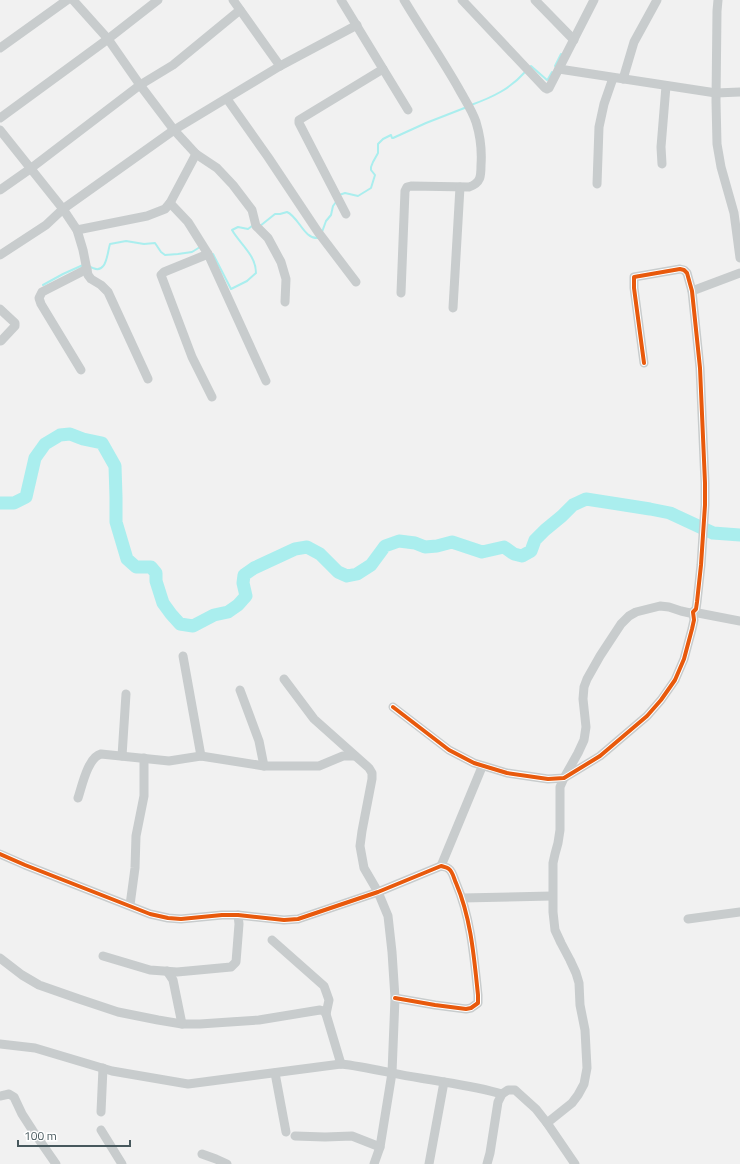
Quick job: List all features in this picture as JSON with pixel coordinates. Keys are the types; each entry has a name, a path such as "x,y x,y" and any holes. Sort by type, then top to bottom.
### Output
{"street":[{"path":"0,48 67,0"},
{"path":"73,0 108,39 174,130 196,154 217,168 233,185 252,210 256,226 268,238 281,262 286,279 285,302"},
{"path":"0,118 108,39 158,0"},
{"path":"233,0 280,66"},
{"path":"341,0 408,110"},
{"path":"401,293 405,191 407,187 469,187 475,185 479,181 481,173 481,160 476,123 473,114 404,0"},
{"path":"462,0 545,88 549,88 594,0"},
{"path":"535,0 574,40"},
{"path":"623,79 634,42 657,0"},
{"path":"718,0 716,93 717,144 721,167 734,213 740,258"},
{"path":"0,190 140,85 173,65 240,10"},
{"path":"0,255 46,225 64,209 174,130 280,66 357,25"},
{"path":"346,214 299,123 299,120 383,69"},
{"path":"559,69 716,93 740,92"},
{"path":"598,184 599,127 604,104 613,78"},
{"path":"662,164 661,147 666,86"},
{"path":"227,99 318,232 356,282"},
{"path":"0,130 30,169 64,209 77,230 88,275 108,292 148,379"},
{"path":"77,230 147,216 165,209 170,203 196,154"},
{"path":"453,308 460,187"},
{"path":"170,203 188,222 208,254 266,381"},
{"path":"208,254 164,272 161,275 192,357 212,397"},
{"path":"81,370 41,304 39,298 42,292 87,269"},
{"path":"393,707 449,750 482,767 507,773 548,779 564,778 600,756 647,716 661,700 674,680 684,659 692,629 694,620 693,612 696,609 697,602 704,523 705,483 700,368 692,291 687,273 684,270 680,269 634,277 634,288 644,363"},
{"path":"692,291 740,273"},
{"path":"0,309 14,322 15,326 1,341"},
{"path":"547,1123 572,1103 578,1095 584,1084 587,1068 579,984 576,973 555,930 552,912 552,896 553,863 560,830 560,788 584,740 586,727 583,699 584,687 587,679 621,624 629,616 636,612 660,606 690,613 693,612 740,621"},
{"path":"183,656 201,756"},
{"path":"284,679 314,719 372,773 360,846 364,868 378,892 388,916 395,998 392,1073 380,1147 374,1164"},
{"path":"240,690 259,742 264,766"},
{"path":"122,756 126,694"},
{"path":"78,798 91,762 97,755 101,754 168,761 201,756 264,766 319,766 343,756 355,756"},
{"path":"130,905 135,868 136,836 144,796 144,758"},
{"path":"441,866 482,767"},
{"path":"0,854 150,914 181,920 222,914 284,920 298,919 378,892 441,866 445,867 450,870 462,898 473,946 478,1003 471,1008 466,1009 395,998"},
{"path":"462,898 552,896"},
{"path":"688,918 740,912"},
{"path":"103,956 150,970 177,972 231,967 236,962 239,924 238,915"},
{"path":"272,940 324,986 329,1000 326,1014 341,1064"},
{"path":"0,958 22,975 39,985 118,1012 158,1020 182,1024 200,1024 259,1020 320,1010 324,1011 326,1014"},
{"path":"167,971 173,980 182,1024"},
{"path":"0,1044 35,1048 112,1071 188,1084 341,1064 361,1066 392,1073 486,1089 502,1094"},
{"path":"101,1112 103,1068"},
{"path":"275,1073 286,1132"},
{"path":"429,1164 444,1082"},
{"path":"487,1164 497,1108 502,1094 508,1090 515,1090 536,1109 575,1164"},
{"path":"0,1096 9,1094 14,1097 22,1114 56,1164"},
{"path":"101,1130 122,1164"},
{"path":"295,1136 352,1136 380,1147"},
{"path":"202,1154 227,1164"}],"waterway":[{"path":"555,66 561,54"},
{"path":"529,68 531,66 547,80 552,72"},
{"path":"471,105 501,92 514,83 526,71"},
{"path":"339,195 345,193 358,196 371,188 375,175 371,170 371,167 378,153 378,144 383,139 391,135 393,138 467,107"},
{"path":"322,232 336,202"},
{"path":"260,226 275,214 287,212 295,218 305,232 314,238 319,238"},
{"path":"213,254 231,289 247,281 256,273 255,267 251,255 232,230 238,227 248,229 254,225"},
{"path":"89,266 95,269 103,267 107,258 110,244 126,241 144,244 155,243 165,255 192,252 200,247"},
{"path":"43,285 83,265"},
{"path":"0,503 14,503 26,497 35,458 45,444 60,435 70,434 83,439 102,443 115,466 116,522 127,559 136,567 151,567 156,573 156,581 163,603 180,624 193,626 214,615 228,612 238,605 246,596 243,583 244,575 254,568 295,549 307,547 320,554 338,572 347,576 357,574 371,565 385,546 399,541 415,543 425,547 437,546 452,542 482,552 504,547 514,554 522,556 531,551 535,540 573,505 586,499 670,513 713,533 740,535"}],"cycle path":[{"path":"393,707 449,750 474,763 507,773 548,779 564,778 600,756 647,716 661,700 675,680 684,659 692,629 694,620 693,612 696,609 701,565 705,505 700,368 692,291 687,273 684,270 680,269 634,277 634,288 644,363"},
{"path":"0,854 150,914 181,919 222,915 238,915 284,920 298,919 378,892 441,866 446,867 450,870 453,876 465,910 475,966 478,1003 471,1008 466,1009 395,998"}]}
